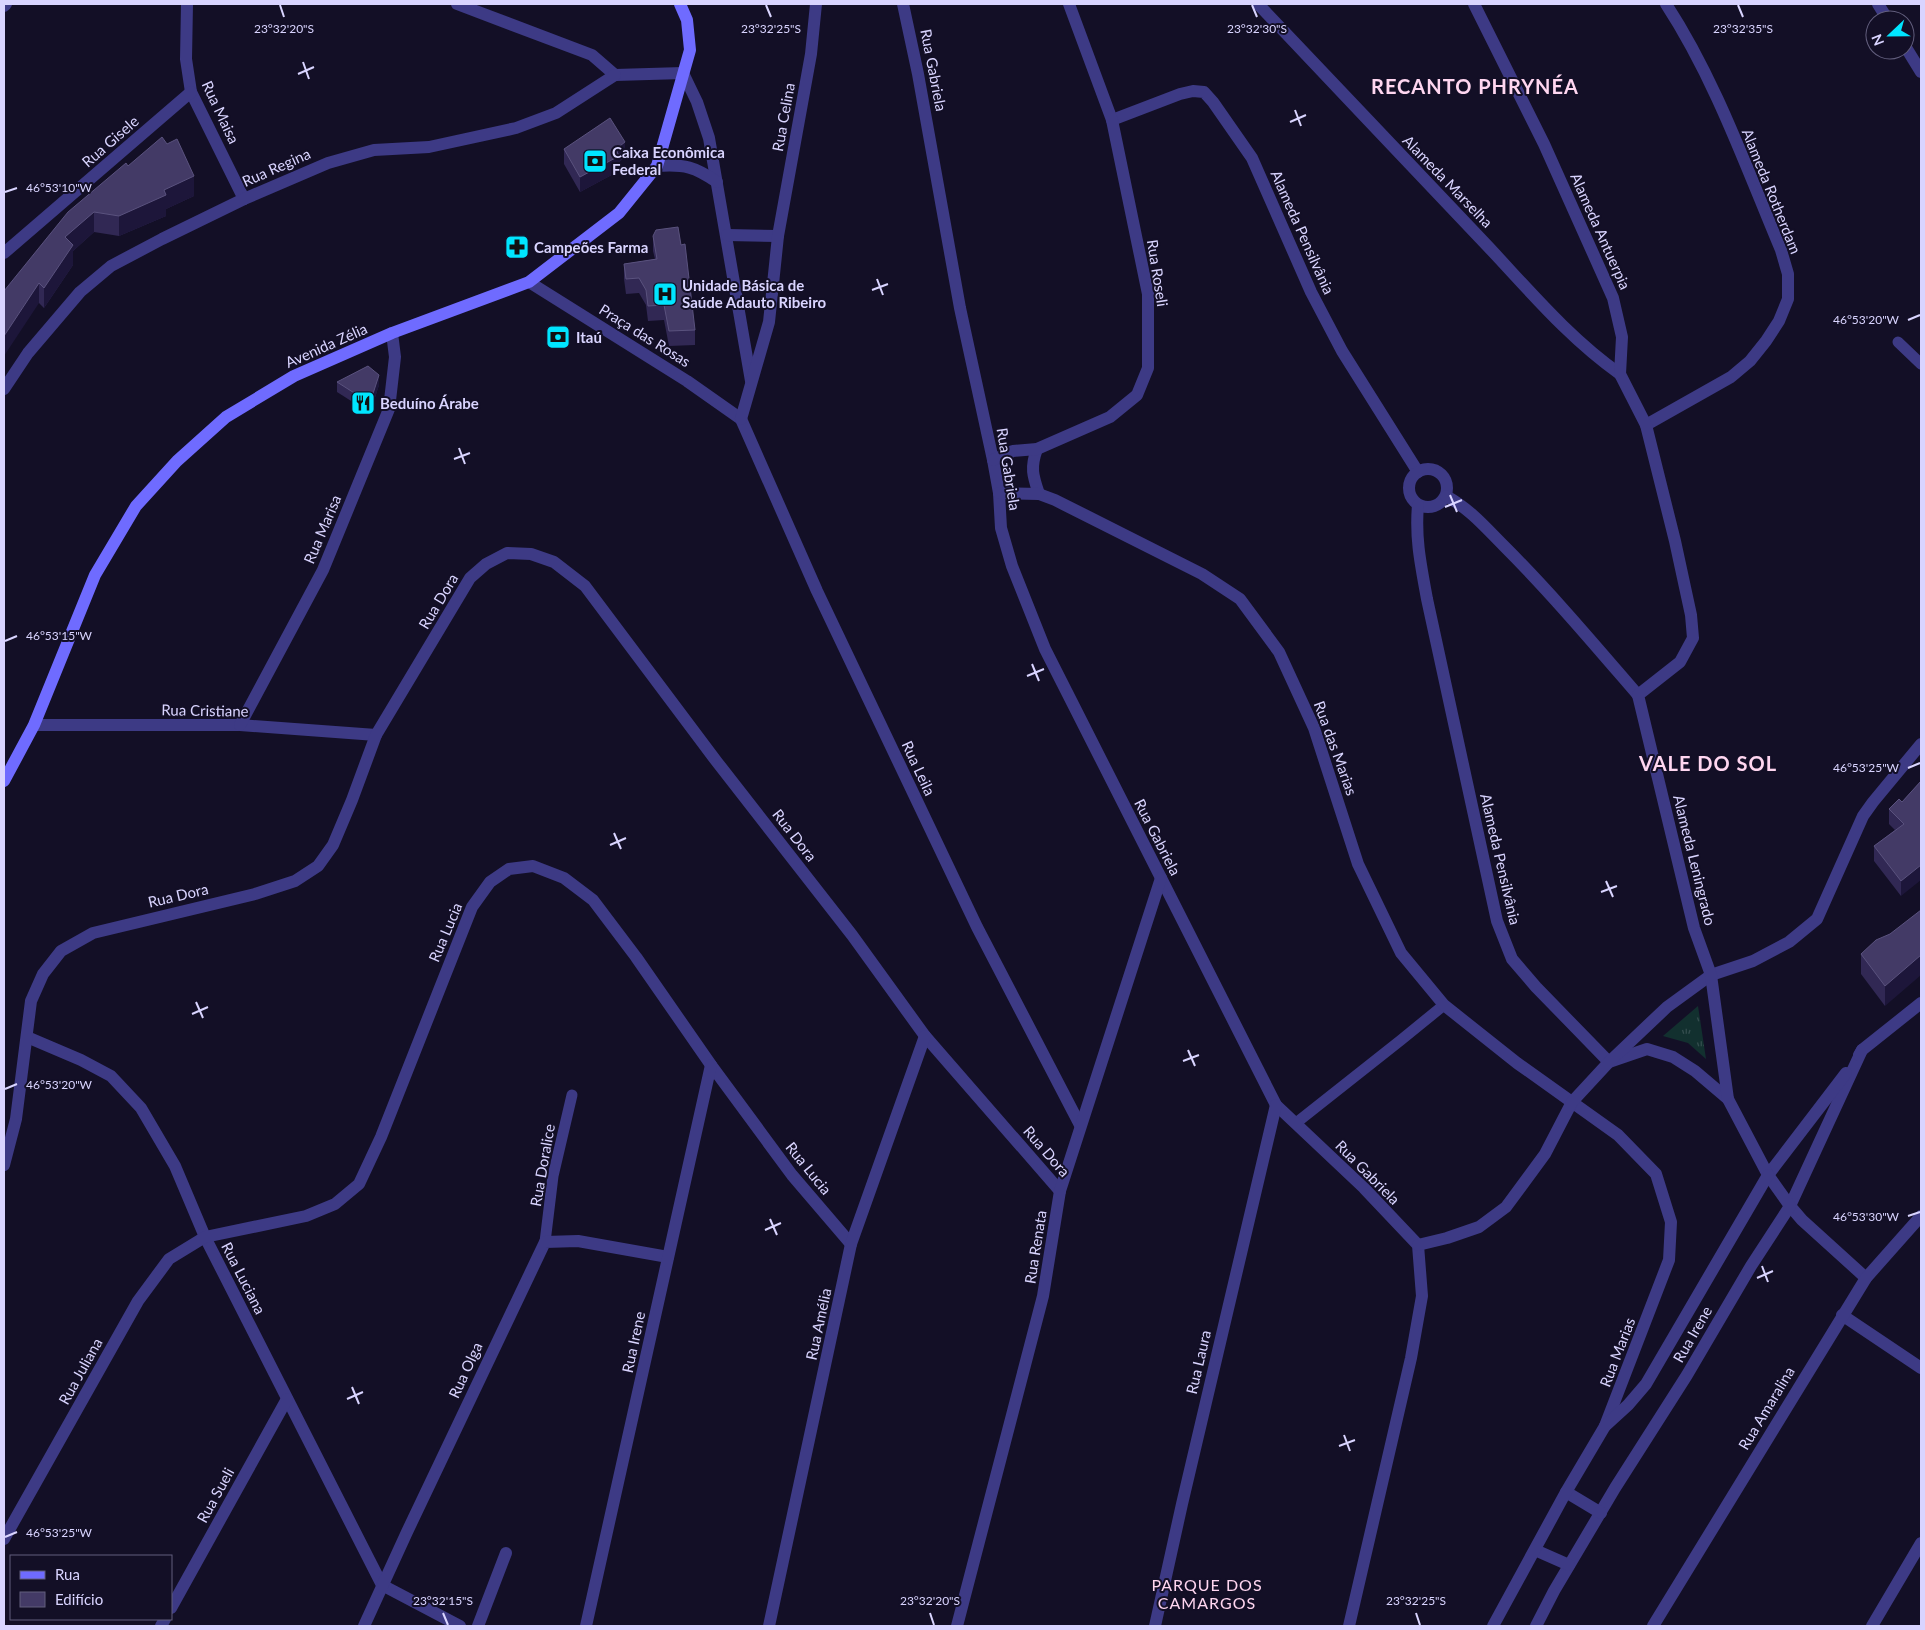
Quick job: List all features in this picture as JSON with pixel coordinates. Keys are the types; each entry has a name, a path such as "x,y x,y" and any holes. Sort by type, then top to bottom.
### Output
{"main road":[{"name":"Avenida Zélia","path":"4,781 34,725 95,575 136,506 176,461 226,417 294,376 392,333 529,282 619,213 657,166 690,50 687,20 680,4"}],"street":[{"name":"Rua Maisa","path":"187,4 186,59 191,92 244,199"},
{"path":"456,4 592,55 615,75 683,73 697,102 710,138 751,381"},
{"name":"Rua Celina","path":"741,419 769,322 778,236 811,54 816,4"},
{"name":"Rua Gabriela","path":"903,4 918,74 960,308 993,460 999,493 1001,528 1012,566 1045,648 1276,1105 1364,1188 1418,1245"},
{"name":"Rua Roseli","path":"993,460 1013,451 1037,449 1110,417 1137,395 1148,368 1148,294 1112,120 1069,4"},
{"name":"Alameda Marselha","path":"1258,4 1557,322 1594,356 1620,374"},
{"name":"Alameda Antuerpia","path":"1474,4 1544,144 1614,298 1622,337 1620,374"},
{"name":"Alameda Rotherdam","path":"1646,425 1731,377 1750,361 1779,321 1788,299 1788,274 1781,250 1717,100 1686,34 1666,4"},
{"path":"1914,60 1921,72"},
{"name":"Rua Regina","path":"4,389 28,354 80,292 111,266 244,199 328,163 374,150 429,147 516,128 556,113 615,75"},
{"name":"Alameda Pensilvânia","path":"1112,120 1180,94 1193,91 1204,92 1213,102 1252,158 1311,292 1342,351 1418,472"},
{"name":"Rua Gisele","path":"4,253 191,92"},
{"path":"657,166 678,165 700,170 717,182"},
{"path":"727,235 778,236"},
{"name":"Praça das Rosas","path":"529,282 687,380 741,419"},
{"name":"Rua Marisa","path":"240,725 323,570 389,409 395,357 392,333"},
{"path":"1620,374 1646,425 1675,541 1691,615 1693,638 1680,662 1638,695"},
{"name":"Rua Leila","path":"741,419 817,591 973,918 1080,1125"},
{"path":"1037,449 1032,463 1039,494"},
{"path":"1422,469 1433,469 1442,475 1447,485 1446,496 1439,504 1428,508 1418,505 1410,497 1409,486 1413,476 1422,469"},
{"name":"Rua das Marias","path":"999,493 1039,494 1054,500 1202,574 1240,598 1280,652 1314,728 1358,864 1401,953 1444,1005 1517,1063 1572,1102"},
{"name":"Alameda Leningrado","path":"1446,496 1462,504 1479,519 1530,572 1638,695 1694,928 1710,975 1728,1099"},
{"name":"Alameda Pensilvânia","path":"1418,505 1416,530 1418,556 1497,921 1512,959 1609,1062"},
{"name":"Rua Dora","path":"4,1165 16,1119 20,1073 31,1001 43,974 61,951 92,933 255,894 294,881 318,866 332,845 352,800 376,735 470,578 486,564 507,552 531,554 554,562 585,586 717,762 852,935 925,1036 1060,1191"},
{"name":"Rua Cristiane","path":"34,725 240,725 376,735"},
{"path":"1349,1626 1411,1358 1422,1296 1418,1245 1448,1238 1479,1227 1506,1207 1545,1154 1572,1102 1609,1062 1667,1007 1710,975 1753,961 1789,942 1817,919 1863,816 1921,744"},
{"name":"Rua Lucia","path":"205,1238 306,1216 335,1204 359,1184 381,1137 472,907 490,882 509,869 533,866 564,878 593,900 792,1175 851,1244"},
{"name":"Rua Renata","path":"958,1626 1043,1296 1060,1191 1161,878"},
{"name":"Rua Irene","path":"1605,1426 1628,1406 1646,1384 1768,1175 1862,1050 1921,1003"},
{"name":"Rua Amélia","path":"769,1626 851,1244 925,1036"},
{"name":"Rua Luciana","path":"27,1037 81,1060 112,1076 141,1108 175,1166 205,1238 382,1585"},
{"path":"1609,1062 1647,1049 1673,1058 1695,1071 1728,1099 1768,1175 1790,1206 1802,1220 1866,1278"},
{"name":"Rua Irene","path":"1536,1626 1600,1513 1687,1375 1751,1266 1790,1206 1862,1050"},
{"name":"Rua Irene","path":"586,1626 711,1065"},
{"name":"Rua Marias","path":"1493,1626 1566,1492 1605,1426 1669,1260 1671,1222 1656,1174 1618,1135 1572,1102"},
{"name":"Rua Laura","path":"1155,1626 1276,1105"},
{"name":"Rua Amaralina","path":"1653,1626 1866,1278 1920,1220"},
{"name":"Rua Juliana","path":"4,1539 138,1301 169,1259 205,1238"},
{"path":"545,1242 578,1241 668,1257"},
{"name":"Rua Olga","path":"364,1626 545,1242"},
{"path":"1842,1315 1921,1368"},
{"name":"Rua Sueli","path":"172,1606 287,1399"},
{"path":"1566,1492 1600,1513"},
{"path":"1872,1626 1921,1542"},
{"path":"1535,1550 1569,1565"},
{"path":"478,1626 506,1552"},
{"path":"382,1585 460,1626"}],"lane":[{"path":"1898,342 1921,364"},
{"path":"1296,1123 1444,1005"},
{"name":"Rua Doralice","path":"545,1242 553,1176 572,1095"}],"green space":[{"path":"1698,1006 1706,1059 1688,1043 1663,1036"}],"building":[{"path":"610,118 625,142 616,149 619,156 580,177 564,149"},
{"path":"162,137 167,144 177,139 194,176 164,190 166,195 119,216 94,212 65,237 73,245 44,288 39,283 4,336 4,291 68,212 126,163 128,166"},
{"name":"Unidade Básica de Saúde Adauto Ribeiro","path":"678,227 681,245 685,244 695,330 669,331 664,305 648,306 646,290 639,278 626,279 624,264 657,259 653,236 656,230"},
{"path":"368,366 379,375 370,403 337,382"},
{"path":"1921,781 1921,865 1901,881 1874,846 1904,824 1889,809 1899,799 1902,802"},
{"path":"1921,910 1921,955 1885,986 1861,954 1876,940 1890,934"}],"place":[{"name":"Caixa Econômica Federal","path":"595,161"},
{"name":"Campeões Farma","path":"517,247"},
{"name":"Unidade Básica de Saúde Adauto Ribeiro","path":"665,294"},
{"name":"Itaú","path":"558,337"},
{"name":"Beduíno Árabe","path":"363,403"}],"district":[{"name":"RECANTO PHRYNÉA","path":"1475,86"},
{"name":"VALE DO SOL","path":"1708,763"},
{"name":"PARQUE DOS CAMARGOS","path":"1207,1593"}]}
